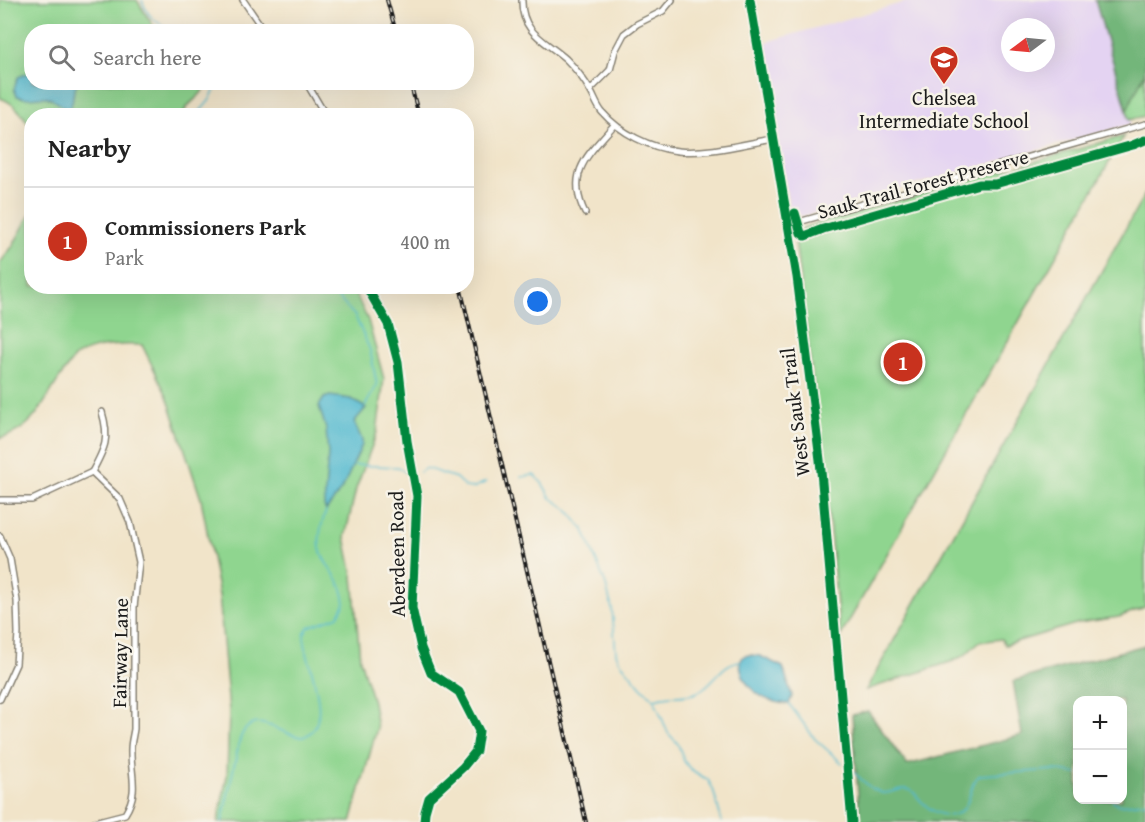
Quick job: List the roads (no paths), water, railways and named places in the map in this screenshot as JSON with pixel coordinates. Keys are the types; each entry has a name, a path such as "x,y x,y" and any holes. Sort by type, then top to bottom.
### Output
{"street":[{"path":"243,0 260,24"},
{"path":"522,0 528,27 539,40 567,60 590,90 600,110 614,125 644,142 678,151 713,149 773,139"},
{"path":"590,90 610,70 615,51 624,34 637,24 663,11 672,0"},
{"name":"West Sauk Trail","path":"750,0 788,225 820,460 852,822"},
{"path":"310,90 319,108"},
{"path":"788,225 1145,124"},
{"path":"585,213 578,200 577,176 586,157 614,125"},
{"name":"Aberdeen Road","path":"371,294 388,324 398,362 407,441 417,496 412,608 421,648 431,674 459,692 478,731 476,751 463,767 429,798 424,822"},
{"path":"0,501 32,500 92,472 106,446 107,428 102,412"},
{"name":"Fairway Lane","path":"92,472 120,500 130,522 139,562 134,607 134,729 131,749 134,790 132,804 125,814 98,822"},
{"path":"0,536 10,559 17,601 18,633 16,664 0,699"}],"water":[{"path":"24,75 24,90 74,90 72,104 69,108 64,108 49,98 17,96 14,89 18,77"},
{"path":"330,396 351,399 366,408 354,422 362,445 343,487 326,511 324,506 328,454 326,429 319,406 324,398"},
{"path":"744,656 760,656 783,667 792,696 789,704 771,701 749,686 741,671 740,661"}],"waterway":[{"path":"142,0 148,13 162,24"},
{"path":"203,108 215,90"},
{"path":"334,294 355,316 370,350 377,385 365,406"},
{"path":"354,465 398,467 408,474"},
{"path":"420,472 426,468 456,478 465,487 473,488 486,482"},
{"path":"521,477 534,475 551,498 567,509 584,530 606,585 612,609 616,653 619,660 654,699 668,733 678,744 684,761 690,769 708,780 713,789 722,822"},
{"path":"222,822 240,739 246,729 252,724 260,723 303,737 313,730 318,718 316,689 304,634 308,627 338,616 345,603 337,578 321,554 319,543 326,511"},
{"path":"655,699 698,692 728,666 740,661"},
{"path":"789,704 815,739 842,763"},
{"path":"852,771 871,788 882,793 910,790 931,809 946,815 956,814 965,807 974,783 980,775 1054,770 1073,773"},
{"path":"1118,804 1145,802"}],"railway":[{"path":"387,0 394,24"},
{"path":"412,90 417,108"},
{"path":"462,294 586,822"}],"place":[{"name":"Chelsea Intermediate School","path":"944,86"},
{"name":"Commissioners Park","path":"903,362"}]}
